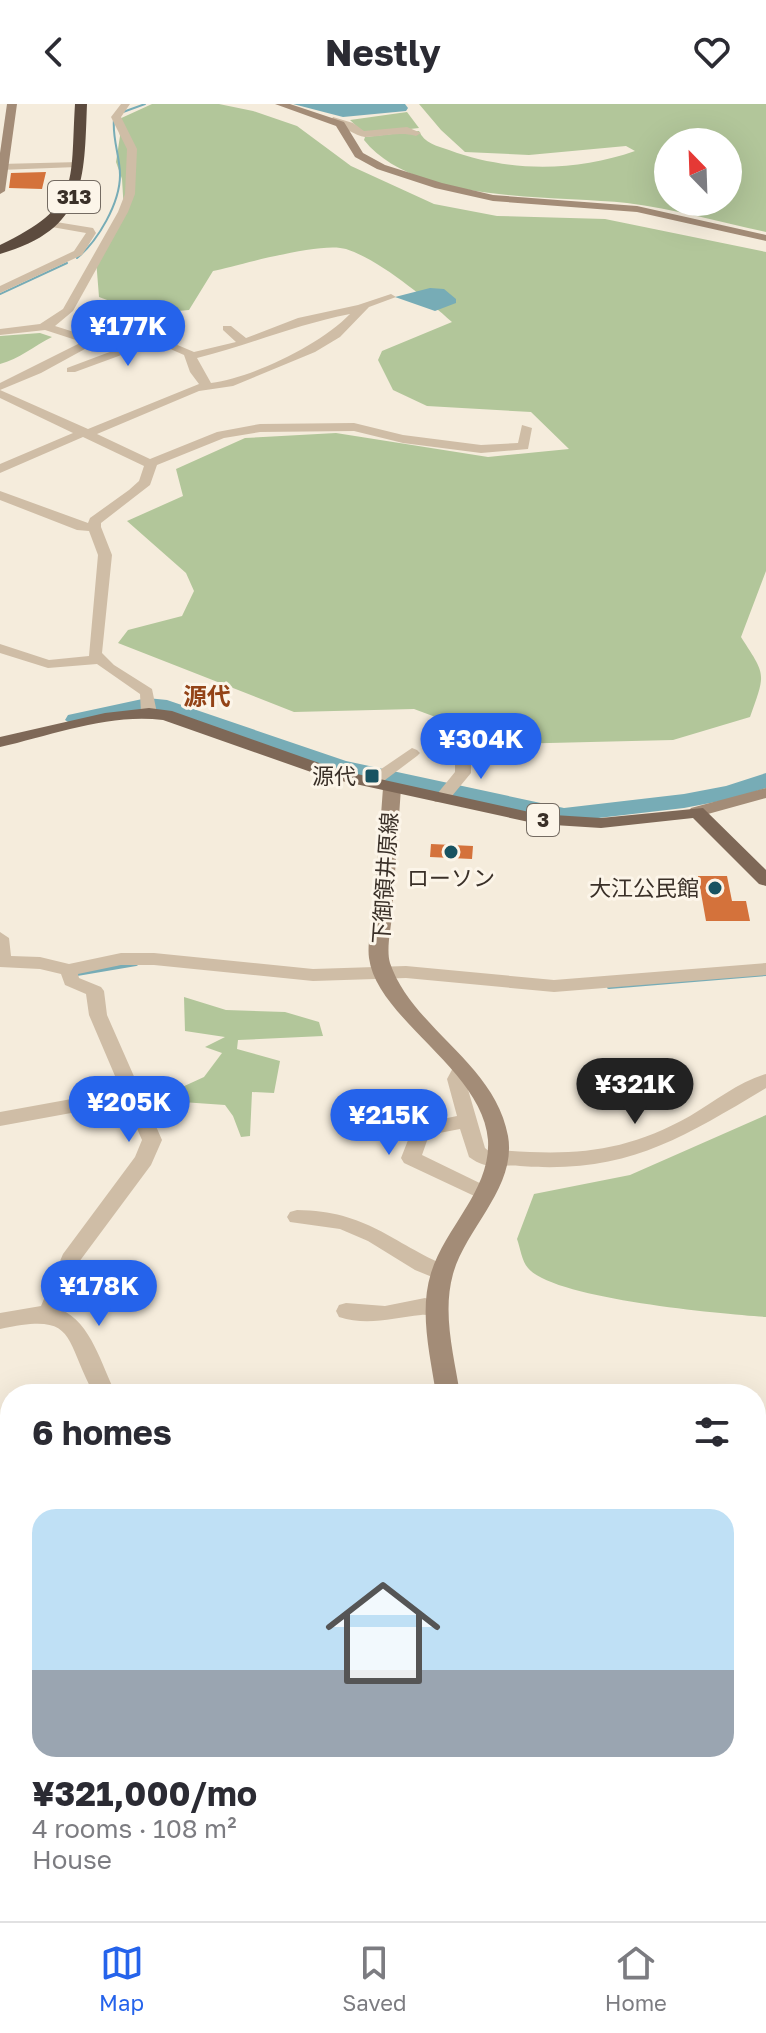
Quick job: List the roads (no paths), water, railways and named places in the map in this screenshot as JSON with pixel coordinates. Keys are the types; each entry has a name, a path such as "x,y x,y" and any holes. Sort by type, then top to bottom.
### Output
{"highway":[{"name":"313","path":"0,250 50,224 73,198 81,104"}],"main road":[{"name":"3","path":"0,742 105,718 149,713 166,715 322,770 446,792 538,819 576,823 633,821 697,812"},
{"path":"697,812 766,880"}],"street":[{"path":"0,191 12,104"},
{"path":"48,327 67,311 130,194 132,149 116,117 126,104"},
{"path":"280,104 346,123 364,135 407,130 416,133"},
{"path":"333,120 346,129 354,150 369,161 439,186 493,198 637,209 766,238"},
{"path":"2,166 77,164"},
{"path":"0,290 83,249 91,233 50,224"},
{"path":"63,260 94,260"},
{"path":"0,469 207,386 244,379 321,346 369,303 391,297"},
{"path":"0,332 48,327 92,341 161,341 192,356 244,343 302,320 362,308"},
{"path":"66,332 83,320 99,319"},
{"path":"227,328 244,343"},
{"path":"71,370 131,348 124,340"},
{"path":"0,387 92,341"},
{"path":"192,356 196,372 207,386"},
{"path":"0,394 151,463 207,439 248,429 354,427 403,439 485,449 524,446 526,428"},
{"path":"149,713 147,692 99,660 93,648 105,555 94,527 95,521 145,482 151,463"},
{"path":"0,495 82,527 94,527"},
{"path":"0,648 48,664 99,660"},
{"path":"381,781 412,753"},
{"path":"446,792 463,773 463,761"},
{"name":"下御領井原線","path":"381,781 379,942 382,971 391,988 485,1101 497,1130 498,1159 485,1194 442,1273 438,1310 447,1384"},
{"path":"697,812 766,793"},
{"path":"0,938 2,961 40,963 69,973 134,958 313,975 382,971 554,986 766,969"},
{"path":"47,1314 80,1244 150,1151 150,1131 98,1015 95,991 71,981 69,973"},
{"path":"461,1071 456,1079 476,1152 498,1159 575,1161 623,1153 656,1141 766,1080"},
{"path":"0,1119 132,1095"},
{"path":"468,1121 421,1130 411,1158 485,1194"},
{"path":"297,1217 324,1218 360,1227 379,1235 427,1268 442,1273"},
{"path":"346,1311 385,1314 425,1306 438,1310"},
{"path":"0,1321 47,1314 58,1318 77,1333 100,1384"}],"water":[{"path":"293,104 405,104 408,108 406,111 343,117"},
{"path":"430,288 444,289 456,299 456,303 435,311 395,297"}],"waterway":[{"path":"123,112 145,104"},
{"path":"77,258 100,232 119,186 114,119"},
{"path":"0,294 67,263"},
{"path":"76,720 147,704"},
{"path":"159,705 340,767 564,815 684,801 731,792 766,780"},
{"path":"77,974 136,964"},
{"path":"609,987 766,974"}],"place":[{"name":"源代","path":"372,776"},
{"name":"ローソン","path":"451,852"},
{"name":"大江公民館","path":"715,888"}],"district":[{"name":"源代","path":"207,697"}]}
